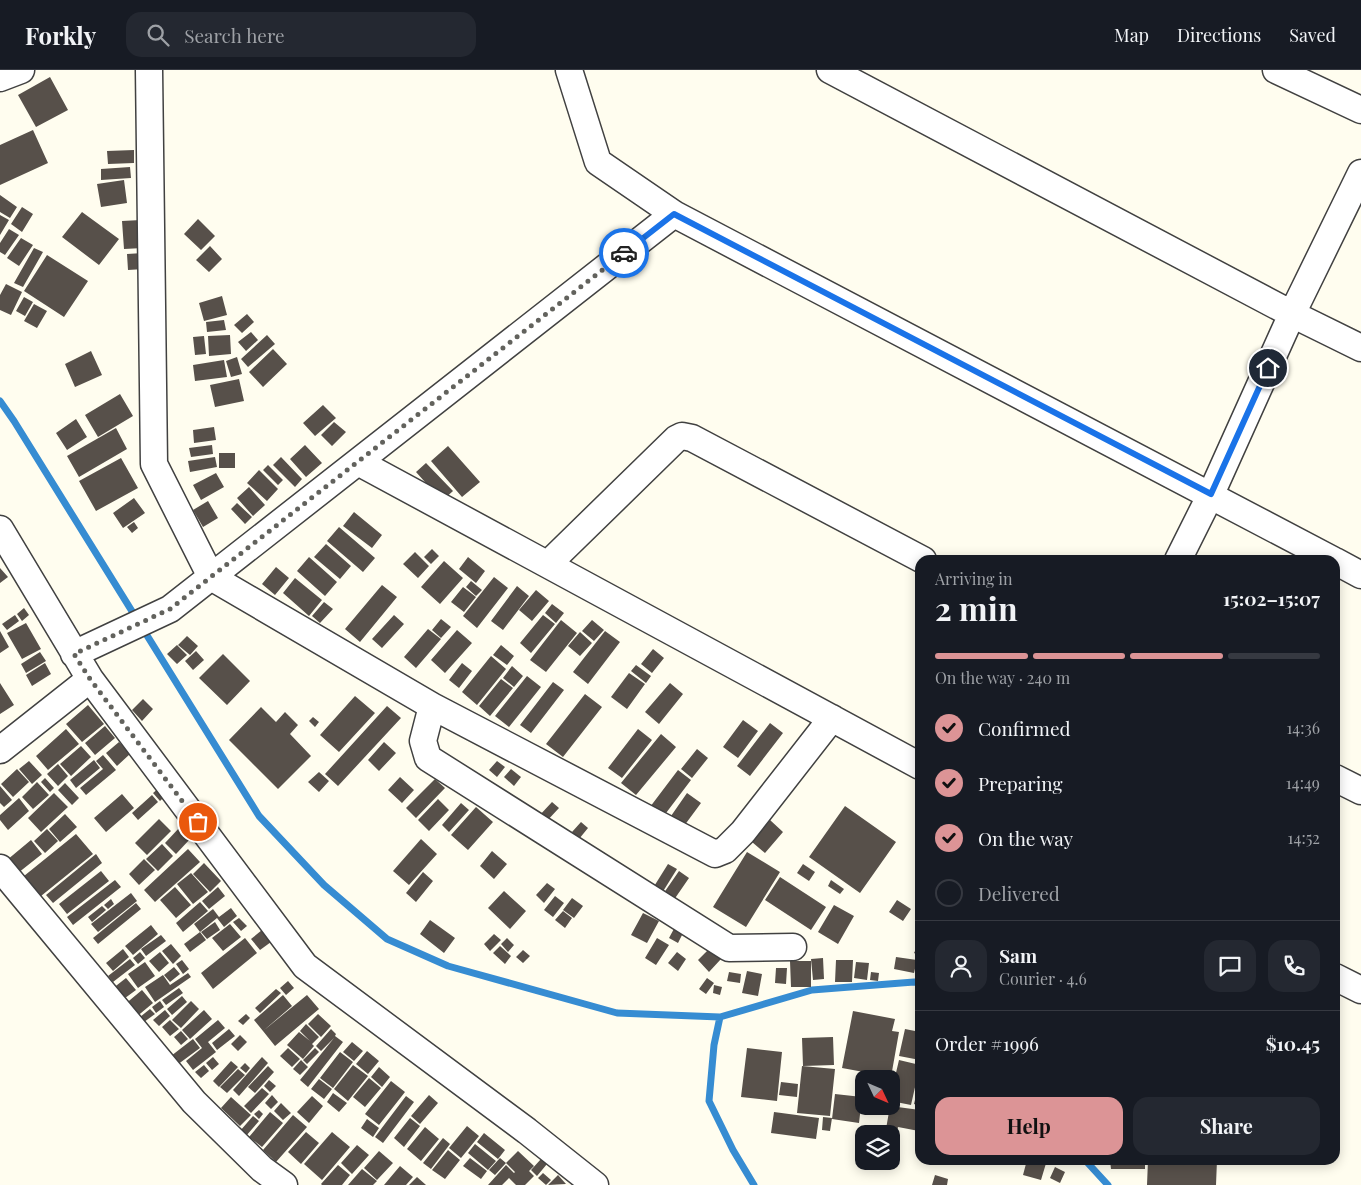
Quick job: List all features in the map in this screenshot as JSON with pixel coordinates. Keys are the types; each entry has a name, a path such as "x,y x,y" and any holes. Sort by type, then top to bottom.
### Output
{"street":[{"path":"0,78 21,70"},
{"path":"149,70 154,464 211,578 432,706 715,854 726,850 743,832 832,718"},
{"path":"569,70 598,162 674,214 1325,555"},
{"path":"830,70 1292,314 1361,348"},
{"path":"1276,70 1361,110"},
{"path":"1180,555 1211,494 1292,314 1361,173"},
{"path":"74,654 170,609 674,214"},
{"path":"548,564 676,439 682,436 692,438 915,556"},
{"path":"358,462 915,763"},
{"path":"0,529 90,679 305,966 527,1131 595,1185"},
{"path":"1340,563 1361,575"},
{"path":"0,750 90,679"},
{"path":"432,706 423,741 428,758 729,948 793,948"},
{"path":"1340,780 1361,791"},
{"path":"0,868 194,1102 262,1169 284,1185"},
{"path":"1340,980 1361,990"}],"building":[{"path":"50,77 68,110 36,127 18,95"},
{"path":"33,130 48,163 0,185 0,145"},
{"path":"134,150 134,163 108,164 107,151"},
{"path":"130,167 131,178 101,180 101,169"},
{"path":"124,180 127,203 101,207 97,184"},
{"path":"0,195 17,207 10,218 0,212"},
{"path":"22,207 33,214 22,232 11,224"},
{"path":"82,212 119,239 99,265 62,237"},
{"path":"0,215 9,220 0,235"},
{"path":"198,219 215,236 201,250 184,234"},
{"path":"141,220 143,248 124,249 122,221"},
{"path":"9,229 19,235 5,255 0,252 0,243"},
{"path":"21,238 33,245 19,266 7,258"},
{"path":"210,246 222,259 209,272 196,260"},
{"path":"34,248 43,252 23,287 14,283"},
{"path":"143,253 144,269 128,270 127,254"},
{"path":"47,255 88,281 64,317 24,291"},
{"path":"6,284 22,292 11,315 0,310 0,295"},
{"path":"222,296 227,315 204,321 199,303"},
{"path":"24,297 33,302 25,316 16,311"},
{"path":"34,304 47,311 37,328 24,321"},
{"path":"247,314 254,322 242,333 234,325"},
{"path":"224,320 226,330 207,332 206,322"},
{"path":"251,332 258,340 246,351 238,342"},
{"path":"230,335 231,354 209,356 208,336"},
{"path":"267,335 275,344 248,367 241,359"},
{"path":"204,336 206,354 195,355 193,337"},
{"path":"273,349 287,364 263,387 249,372"},
{"path":"91,351 102,375 75,387 65,364"},
{"path":"237,357 242,374 231,377 226,361"},
{"path":"224,360 227,377 195,381 193,365"},
{"path":"239,379 244,401 215,407 210,385"},
{"path":"120,394 133,416 98,437 85,415"},
{"path":"323,405 336,418 315,436 303,423"},
{"path":"76,419 87,437 67,450 56,433"},
{"path":"334,422 346,432 332,446 321,435"},
{"path":"214,427 216,440 194,443 193,430"},
{"path":"116,428 127,449 79,477 67,456"},
{"path":"212,445 213,454 191,457 189,448"},
{"path":"305,445 322,463 306,477 290,459"},
{"path":"448,446 480,482 462,497 431,461"},
{"path":"219,453 235,453 235,468 219,468"},
{"path":"215,457 217,467 190,472 188,461"},
{"path":"281,457 302,479 295,487 273,465"},
{"path":"121,458 138,488 96,511 79,481"},
{"path":"426,463 453,491 442,501 416,472"},
{"path":"268,465 283,480 278,485 263,470"},
{"path":"259,470 278,489 267,501 247,483"},
{"path":"216,473 224,487 201,500 193,485"},
{"path":"249,487 265,505 253,516 237,498"},
{"path":"134,498 145,513 123,528 113,513"},
{"path":"208,501 218,518 203,527 193,510"},
{"path":"237,503 252,517 245,524 231,509"},
{"path":"354,512 382,535 372,548 343,526"},
{"path":"134,522 138,528 132,533 127,527"},
{"path":"339,527 375,558 363,572 327,541"},
{"path":"326,544 351,566 340,579 314,557"},
{"path":"432,549 439,556 431,564 424,557"},
{"path":"415,552 429,566 418,578 403,564"},
{"path":"309,557 337,582 325,596 297,571"},
{"path":"468,557 485,571 476,583 459,569"},
{"path":"444,561 463,578 440,604 421,587"},
{"path":"276,567 289,578 275,595 262,584"},
{"path":"0,568 8,577 0,583"},
{"path":"494,577 508,588 477,628 463,616"},
{"path":"295,578 322,600 309,616 283,593"},
{"path":"471,581 482,590 476,596 466,587"},
{"path":"382,585 397,597 360,642 345,629"},
{"path":"517,586 529,596 503,630 491,621"},
{"path":"463,587 476,597 464,612 451,602"},
{"path":"536,590 549,601 532,621 519,610"},
{"path":"324,602 333,609 320,623 312,616"},
{"path":"552,604 564,613 556,623 545,613"},
{"path":"24,608 29,615 22,621 17,614"},
{"path":"15,615 19,621 7,630 2,624"},
{"path":"394,615 404,624 382,648 372,639"},
{"path":"543,615 555,624 531,653 520,643"},
{"path":"441,619 451,627 441,638 432,630"},
{"path":"561,620 577,633 546,672 530,660"},
{"path":"592,620 604,630 594,641 582,631"},
{"path":"26,623 41,649 22,659 7,633"},
{"path":"428,629 441,639 416,668 404,657"},
{"path":"457,630 472,643 445,673 431,660"},
{"path":"0,631 9,647 0,653"},
{"path":"605,631 620,642 588,684 573,672"},
{"path":"580,632 592,643 580,656 568,646"},
{"path":"187,636 198,646 190,655 178,645"},
{"path":"177,645 187,655 177,664 167,654"},
{"path":"501,645 514,656 507,665 493,655"},
{"path":"653,649 664,658 652,673 641,664"},
{"path":"196,651 204,660 193,670 185,661"},
{"path":"40,652 46,661 26,673 21,664"},
{"path":"223,654 250,681 227,705 199,678"},
{"path":"491,656 506,669 477,705 462,692"},
{"path":"45,663 51,674 32,686 26,675"},
{"path":"462,663 472,671 459,688 449,680"},
{"path":"636,665 651,676 646,683 631,671"},
{"path":"512,666 523,676 514,687 503,678"},
{"path":"629,673 645,684 627,709 611,697"},
{"path":"527,676 541,687 509,727 495,716"},
{"path":"501,679 513,688 490,716 479,706"},
{"path":"553,682 564,690 531,733 520,725"},
{"path":"0,683 14,705 0,714"},
{"path":"670,683 683,694 659,724 645,712"},
{"path":"585,694 602,707 563,757 546,744"},
{"path":"355,696 375,713 339,752 320,735"},
{"path":"143,699 153,709 142,721 132,710"},
{"path":"88,705 104,724 82,742 66,724"},
{"path":"387,706 401,718 338,786 325,774"},
{"path":"261,707 276,722 285,712 298,725 290,734 311,756 278,789 229,740"},
{"path":"313,717 319,722 315,727 309,721"},
{"path":"743,720 758,731 738,758 723,747"},
{"path":"770,723 783,733 750,776 737,766"},
{"path":"105,726 115,738 95,755 85,743"},
{"path":"66,729 79,744 48,770 36,756"},
{"path":"638,729 652,740 622,778 608,768"},
{"path":"661,734 676,747 636,795 621,783"},
{"path":"119,742 130,754 117,766 106,753"},
{"path":"384,742 396,753 379,771 368,760"},
{"path":"81,746 91,757 71,776 60,764"},
{"path":"697,749 708,758 692,778 681,769"},
{"path":"103,755 116,770 86,795 80,788 103,769 96,761"},
{"path":"94,760 100,768 76,788 70,780"},
{"path":"29,761 42,775 32,784 19,769"},
{"path":"497,761 505,767 497,777 489,770"},
{"path":"58,764 68,776 58,786 47,774"},
{"path":"17,769 29,782 13,797 1,784"},
{"path":"511,769 521,777 514,786 504,777"},
{"path":"678,770 691,780 663,817 650,807"},
{"path":"319,772 329,781 319,792 308,782"},
{"path":"400,777 414,790 402,803 388,790"},
{"path":"45,778 54,788 50,792 41,782"},
{"path":"435,779 445,788 416,818 406,808"},
{"path":"37,782 49,795 33,809 22,797"},
{"path":"65,783 79,798 72,805 58,790"},
{"path":"0,786 12,800 4,807 0,803"},
{"path":"159,788 166,795 160,801 153,793"},
{"path":"54,793 68,807 41,832 28,818"},
{"path":"687,793 701,803 684,826 671,816"},
{"path":"122,794 134,808 106,832 94,818"},
{"path":"152,795 158,802 138,820 132,813"},
{"path":"19,798 29,811 8,830 0,820 0,815"},
{"path":"438,799 449,810 429,831 418,820"},
{"path":"552,802 559,808 545,823 538,817"},
{"path":"461,803 469,810 449,832 442,825"},
{"path":"845,806 896,842 860,893 809,857"},
{"path":"476,807 493,822 468,850 451,835"},
{"path":"65,814 77,827 60,842 49,829"},
{"path":"159,819 171,831 147,855 135,843"},
{"path":"770,820 783,832 765,853 752,842"},
{"path":"581,822 588,828 579,839 572,832"},
{"path":"180,827 191,838 176,854 165,843"},
{"path":"47,829 58,841 45,853 34,841"},
{"path":"76,834 93,854 41,896 24,876"},
{"path":"421,839 437,854 409,885 393,871"},
{"path":"31,840 42,854 18,873 7,860"},
{"path":"162,844 173,856 158,871 146,859"},
{"path":"188,849 200,862 155,902 144,890"},
{"path":"492,851 507,864 494,879 480,866"},
{"path":"747,852 780,872 746,927 713,907"},
{"path":"96,854 102,863 53,903 46,895"},
{"path":"144,859 155,870 139,885 129,874"},
{"path":"204,863 221,881 210,892 193,874"},
{"path":"668,864 677,869 662,893 653,888"},
{"path":"803,864 815,872 809,881 797,873"},
{"path":"101,871 109,881 67,914 59,904"},
{"path":"679,871 689,878 669,907 659,900"},
{"path":"423,872 433,881 416,902 406,893"},
{"path":"191,873 208,892 193,904 177,884"},
{"path":"780,877 826,907 811,930 765,900"},
{"path":"115,880 121,887 73,925 67,917"},
{"path":"831,880 844,889 840,894 828,886"},
{"path":"547,883 555,889 544,903 536,895"},
{"path":"175,887 191,905 176,918 160,900"},
{"path":"218,887 225,896 209,909 202,901"},
{"path":"504,891 526,911 510,929 488,908"},
{"path":"131,893 137,901 98,932 91,924"},
{"path":"555,896 564,903 553,917 544,910"},
{"path":"572,898 583,906 574,918 563,910"},
{"path":"111,899 114,904 108,909 104,905"},
{"path":"897,900 911,909 903,921 889,912"},
{"path":"200,902 208,911 183,932 176,923"},
{"path":"136,903 141,909 98,944 93,938"},
{"path":"834,905 854,916 838,944 818,932"},
{"path":"102,906 106,910 92,922 88,917"},
{"path":"231,908 237,916 224,927 217,918 200,932 194,924 213,909 219,917"},
{"path":"563,911 572,918 565,928 555,920"},
{"path":"643,913 659,921 647,943 631,935"},
{"path":"239,918 247,926 241,931 233,922"},
{"path":"430,920 455,938 444,953 420,934"},
{"path":"215,922 220,930 207,939 201,932"},
{"path":"230,924 241,937 223,951 212,938"},
{"path":"151,925 158,934 133,955 125,946"},
{"path":"676,925 685,929 678,943 669,938"},
{"path":"262,930 271,942 260,950 251,939"},
{"path":"200,932 206,940 190,952 184,944"},
{"path":"494,934 501,940 490,951 484,944"},
{"path":"161,935 166,941 146,956 141,949"},
{"path":"245,938 257,953 213,989 201,973"},
{"path":"507,938 514,945 508,952 501,944"},
{"path":"657,938 669,945 656,965 645,958"},
{"path":"171,944 181,956 173,964 162,951"},
{"path":"500,946 511,956 505,964 493,953"},
{"path":"710,948 721,959 709,972 698,960"},
{"path":"123,949 129,957 113,971 106,963"},
{"path":"523,950 530,956 523,963 516,957"},
{"path":"140,952 145,958 138,964 133,958"},
{"path":"160,952 169,963 159,972 149,961"},
{"path":"677,952 686,959 678,971 668,963"},
{"path":"896,957 915,960 914,973 894,969"},
{"path":"823,958 824,979 813,980 811,959"},
{"path":"130,959 135,965 113,982 108,976"},
{"path":"182,960 189,969 183,974 176,964"},
{"path":"836,960 853,960 852,982 835,982"},
{"path":"790,961 811,961 811,987 791,987"},
{"path":"145,962 155,976 138,988 128,974"},
{"path":"856,962 869,963 867,980 854,978"},
{"path":"174,967 180,974 170,982 164,975"},
{"path":"776,968 787,968 786,984 775,983"},
{"path":"747,971 762,974 758,996 742,993"},
{"path":"729,972 741,974 740,983 727,981"},
{"path":"871,972 879,973 878,981 870,980"},
{"path":"188,973 191,977 155,1002 145,987 163,975 170,985"},
{"path":"126,978 136,990 121,1001 112,989"},
{"path":"707,978 714,983 706,994 699,989"},
{"path":"288,981 294,988 286,995 280,988"},
{"path":"714,985 722,987 720,995 713,993"},
{"path":"179,988 183,993 166,1005 162,1000"},
{"path":"276,989 281,993 260,1013 255,1008"},
{"path":"142,990 153,1003 135,1018 124,1005"},
{"path":"283,995 292,1006 263,1031 254,1020"},
{"path":"307,995 319,1009 275,1046 263,1031"},
{"path":"182,996 187,1002 172,1015 167,1009"},
{"path":"160,1001 164,1007 156,1013 152,1007"},
{"path":"191,1001 199,1009 181,1028 172,1020"},
{"path":"150,1009 155,1014 144,1022 140,1017"},
{"path":"165,1010 170,1016 159,1026 153,1020"},
{"path":"204,1010 212,1019 190,1039 182,1030"},
{"path":"853,1011 895,1019 892,1031 899,1032 892,1070 855,1070 842,1068"},
{"path":"246,1014 250,1018 243,1025 238,1021"},
{"path":"318,1014 331,1026 321,1037 308,1024"},
{"path":"170,1020 179,1029 170,1036 162,1027"},
{"path":"218,1020 225,1028 208,1042 216,1052 193,1070 186,1061 202,1048 195,1039"},
{"path":"306,1024 319,1037 312,1044 314,1046 303,1059 287,1045 299,1032 310,1041 300,1031"},
{"path":"229,1029 235,1036 217,1050 212,1043"},
{"path":"331,1029 336,1034 335,1036 343,1042 308,1087 300,1080 334,1038 321,1051 316,1046"},
{"path":"905,1029 915,1031 915,1059 899,1056"},
{"path":"181,1031 188,1039 181,1045 174,1037"},
{"path":"240,1035 247,1042 238,1051 231,1044"},
{"path":"833,1037 834,1065 803,1066 802,1038"},
{"path":"193,1039 200,1048 177,1065 171,1056"},
{"path":"352,1042 363,1051 354,1061 343,1052"},
{"path":"288,1048 300,1059 292,1067 280,1056"},
{"path":"315,1048 319,1052 307,1064 303,1060"},
{"path":"747,1048 782,1052 777,1101 741,1097"},
{"path":"367,1051 379,1061 368,1074 356,1064"},
{"path":"340,1052 353,1062 333,1088 320,1078"},
{"path":"213,1057 219,1064 212,1070 206,1063"},
{"path":"262,1057 268,1063 239,1096 233,1090"},
{"path":"301,1060 308,1067 300,1075 293,1069"},
{"path":"899,1060 915,1064 915,1087 911,1105 900,1103 900,1070 897,1070"},
{"path":"231,1061 238,1067 219,1087 213,1081"},
{"path":"245,1063 250,1068 246,1073 240,1068"},
{"path":"204,1065 209,1071 201,1078 195,1072"},
{"path":"353,1065 368,1076 348,1101 334,1089"},
{"path":"268,1066 274,1072 255,1093 248,1087"},
{"path":"802,1066 835,1069 830,1116 797,1113"},
{"path":"379,1067 390,1077 382,1087 371,1077"},
{"path":"238,1069 245,1075 227,1093 220,1087"},
{"path":"369,1078 381,1088 365,1107 353,1097"},
{"path":"319,1079 332,1089 324,1099 311,1089"},
{"path":"269,1080 276,1086 270,1092 264,1086"},
{"path":"391,1081 405,1092 379,1125 365,1114"},
{"path":"781,1082 798,1084 797,1097 779,1095"},
{"path":"262,1088 269,1094 251,1113 244,1106"},
{"path":"333,1093 347,1103 339,1112 327,1102"},
{"path":"835,1094 855,1096 855,1115 860,1115 859,1123 832,1119"},
{"path":"272,1095 278,1102 271,1109 265,1103"},
{"path":"429,1095 438,1103 420,1124 411,1116"},
{"path":"312,1096 323,1106 309,1123 297,1112"},
{"path":"406,1096 414,1102 383,1143 375,1137"},
{"path":"231,1097 251,1115 240,1126 221,1108"},
{"path":"281,1103 291,1113 283,1120 274,1111"},
{"path":"900,1107 915,1109 915,1130 900,1127 900,1125 887,1125 888,1115 900,1115"},
{"path":"259,1110 263,1114 259,1119 254,1114"},
{"path":"270,1112 283,1123 262,1147 249,1137"},
{"path":"774,1112 819,1118 816,1139 771,1133"},
{"path":"293,1115 307,1127 276,1162 263,1150"},
{"path":"253,1116 259,1121 246,1136 240,1131"},
{"path":"823,1117 832,1118 830,1131 822,1130"},
{"path":"410,1118 420,1126 404,1147 394,1138"},
{"path":"367,1119 379,1128 373,1137 361,1128"},
{"path":"467,1126 479,1136 461,1158 449,1148"},
{"path":"425,1127 439,1139 421,1161 407,1149"},
{"path":"306,1132 319,1143 301,1164 288,1152"},
{"path":"332,1132 350,1147 322,1180 304,1164"},
{"path":"484,1133 505,1150 498,1159 477,1142"},
{"path":"443,1138 450,1144 431,1169 423,1163"},
{"path":"475,1144 496,1161 488,1170 468,1153"},
{"path":"357,1145 369,1155 352,1174 341,1163"},
{"path":"448,1150 460,1160 445,1179 432,1170"},
{"path":"379,1151 393,1163 377,1180 364,1168"},
{"path":"518,1151 534,1166 529,1171 534,1176 525,1185 516,1185 509,1178 502,1185 488,1185 506,1165 515,1172 506,1163"},
{"path":"470,1158 487,1171 481,1179 463,1166"},
{"path":"500,1158 506,1163 495,1175 489,1170"},
{"path":"541,1159 547,1164 537,1176 531,1170"},
{"path":"338,1165 350,1175 342,1185 322,1185 321,1184"},
{"path":"1026,1165 1046,1165 1041,1180 1023,1175"},
{"path":"1111,1165 1145,1165 1145,1169 1111,1169"},
{"path":"1148,1165 1217,1165 1216,1185 1147,1185"},
{"path":"400,1166 413,1177 406,1185 384,1185"},
{"path":"1055,1167 1065,1172 1060,1183 1050,1178"},
{"path":"362,1169 377,1181 373,1185 348,1185"},
{"path":"543,1173 551,1180 546,1185 538,1178"},
{"path":"558,1175 566,1184 548,1185"},
{"path":"935,1175 948,1179 947,1185 932,1185"},
{"path":"417,1177 426,1185 409,1185"}],"waterway":[{"path":"0,401 259,816 324,885 387,939 448,966 617,1013 720,1017 812,990 915,982"},
{"path":"720,1017 714,1045 709,1101 733,1150 754,1185"},
{"path":"1090,1165 1108,1185"}],"way so far":[{"path":"198,822 90,679 74,654 170,609 624,253"}],"route":[{"path":"624,253 674,214 1211,494 1268,368"}]}
